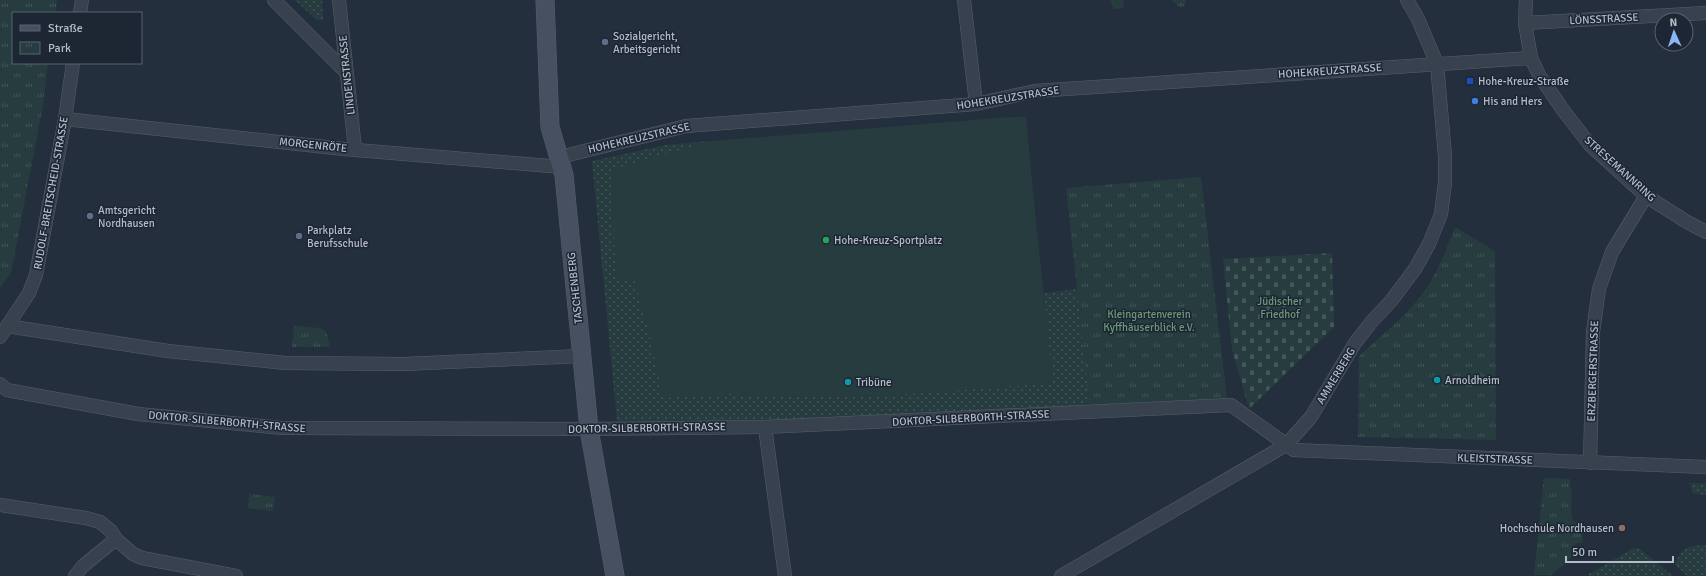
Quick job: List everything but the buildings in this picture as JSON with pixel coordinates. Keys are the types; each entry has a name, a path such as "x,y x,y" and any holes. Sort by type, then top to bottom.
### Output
{"main road":[{"name":"TASCHENBERG","path":"545,0 550,127 553,142 561,162 589,429 615,576"}],"street":[{"path":"80,12 82,0"},
{"path":"274,0 346,72"},
{"name":"LINDENSTRASSE","path":"339,0 355,149"},
{"path":"964,0 976,104"},
{"name":"AMMERBERG","path":"1061,576 1286,445 1311,417 1355,343 1414,269 1429,244 1441,214 1445,183 1437,64 1418,19 1407,0"},
{"name":"STRESEMANNRING","path":"1526,0 1525,23 1531,58 1539,75 1563,110 1590,145 1646,196 1687,222 1706,232"},
{"name":"LÖNSSTRASSE","path":"1525,23 1706,13"},
{"name":"HOHEKREUZSTRASSE","path":"561,162 686,126 976,104 1035,91 1531,58"},
{"name":"RUDOLF-BREITSCHEID-STRASSE","path":"0,337 29,293 36,275 65,119 73,64"},
{"name":"MORGENRÖTE","path":"65,119 355,149 561,162"},
{"name":"ERZBERGERSTRASSE","path":"1590,463 1593,332 1599,289 1612,252 1646,196"},
{"path":"8,326 140,347 285,363 404,364 582,356"},
{"name":"DOKTOR-SILBERBORTH-STRASSE","path":"0,384 7,390 138,414 282,428 589,429 765,427 1230,405 1286,445"},
{"path":"765,427 785,576"},
{"name":"KLEISTSTRASSE","path":"1286,445 1294,450 1706,467"},
{"path":"0,505 86,518 100,522 111,531 116,539 134,554 142,558 236,576"},
{"path":"75,576 83,566 116,539"}],"green space":[{"path":"0,0 57,0 55,12 12,12 12,64 48,64 43,105 11,273 0,288"},
{"path":"295,0 322,0 323,20 317,20"},
{"path":"1110,0 1123,0 1124,8 1114,9"},
{"path":"1171,0 1187,0 1184,6 1180,7"},
{"name":"Hohe-Kreuz-Sportplatz","path":"1026,117 1053,383 889,395 808,397 730,394 663,398 650,336 634,279 616,279 611,170 711,141"},
{"path":"711,141 645,161 617,279 634,278 650,336 730,394 808,397 889,395 1052,383 1044,293 1077,289 1090,408 764,421 617,421 592,161 666,145"},
{"name":"Kleingartenverein Kyffhäuserblick e.V.","path":"1201,177 1227,399 1090,408 1066,188"},
{"path":"1455,227 1495,251 1496,440 1358,437 1359,356 1401,318 1423,293 1437,270"},
{"name":"Jüdischer Friedhof","path":"1332,253 1334,327 1249,409 1232,349 1223,259"},
{"path":"294,326 320,328 326,332 330,347 292,347"},
{"path":"1544,478 1570,479 1573,521 1583,522 1583,542 1574,545 1573,556 1551,575 1534,575"},
{"path":"1690,483 1706,483 1706,495 1692,493"},
{"path":"249,494 275,497 273,511 248,508"},
{"path":"1706,545 1706,576 1687,576 1675,564 1680,554 1686,548"},
{"path":"1634,548 1640,549 1673,576 1589,576 1589,574"}],"place":[{"name":"Sozialgericht, Arbeitsgericht","path":"605,42"},
{"name":"Hohe-Kreuz-Straße","path":"1470,81"},
{"name":"His and Hers","path":"1475,101"},
{"name":"Amtsgericht Nordhausen","path":"90,216"},
{"name":"Parkplatz Berufsschule","path":"299,236"},
{"name":"Hohe-Kreuz-Sportplatz","path":"826,240"},
{"name":"Arnoldheim","path":"1437,380"},
{"name":"Tribüne","path":"848,382"},
{"name":"Hochschule Nordhausen","path":"1622,528"}]}
